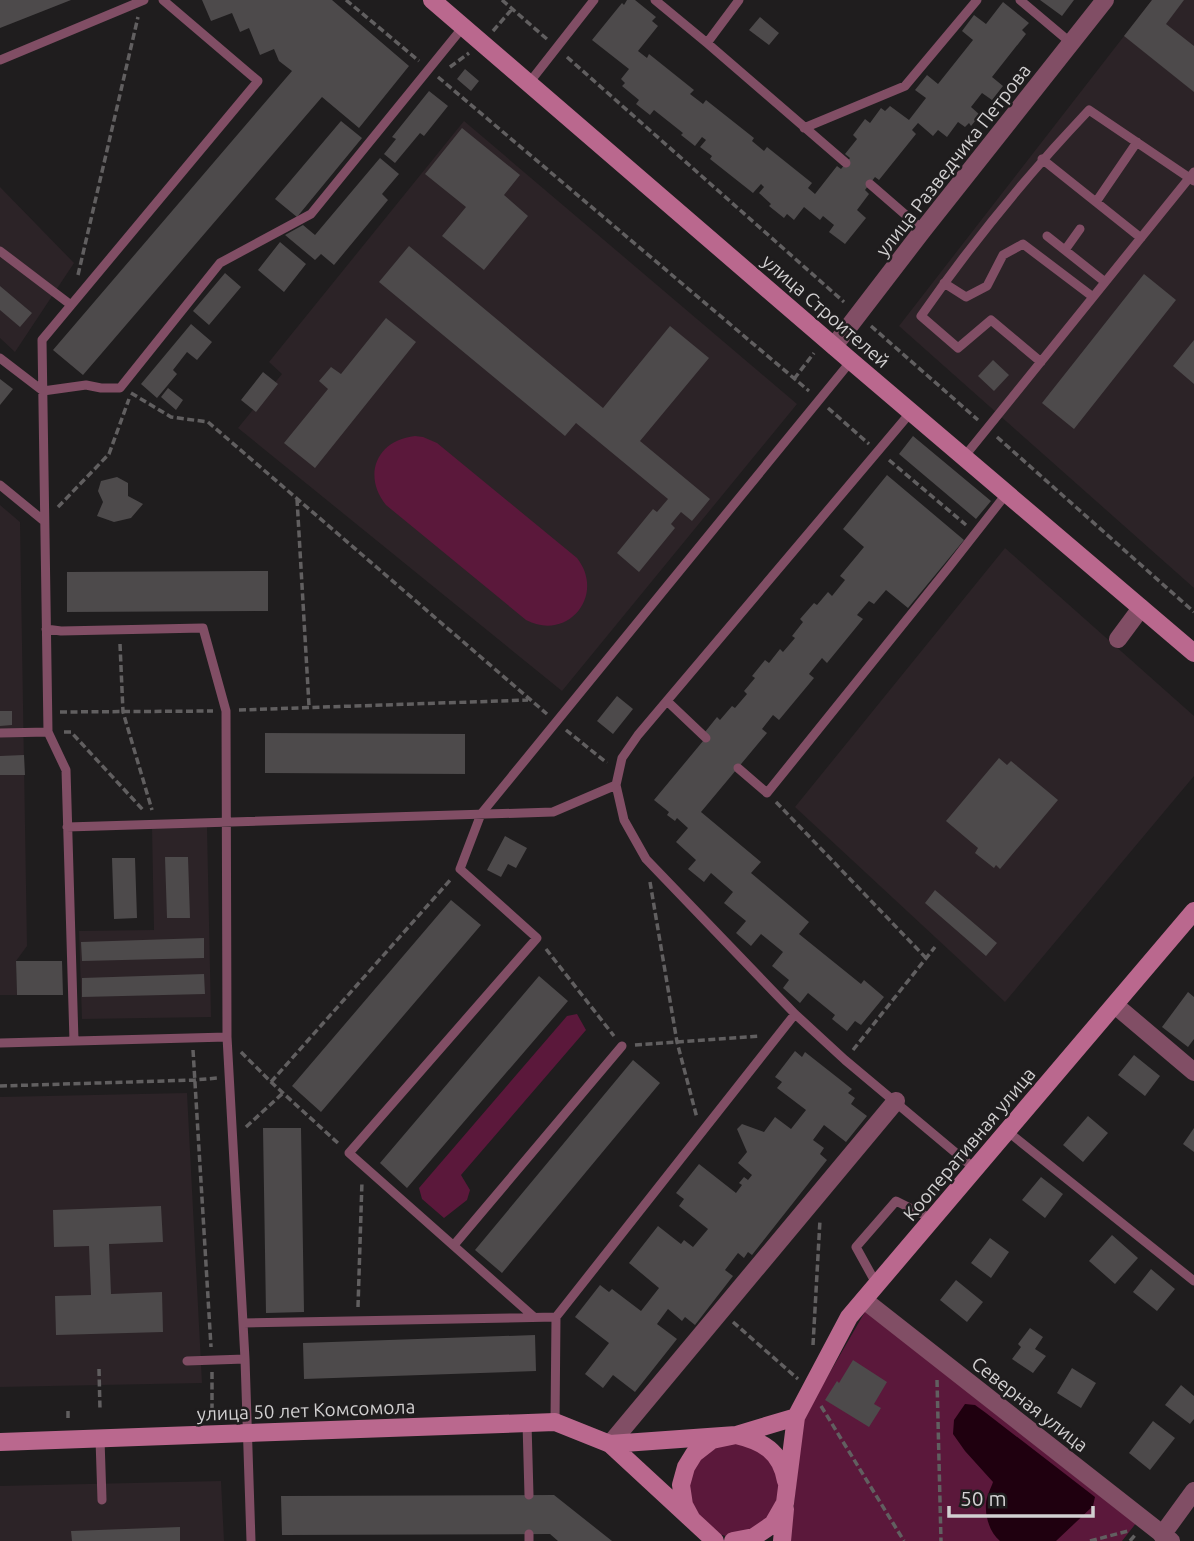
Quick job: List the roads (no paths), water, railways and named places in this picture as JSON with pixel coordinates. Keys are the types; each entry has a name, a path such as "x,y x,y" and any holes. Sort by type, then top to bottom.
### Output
{"main road":[{"name":"улица Строителей","path":"432,0 1194,653"},
{"name":"Кооперативная улица","path":"796,1417 849,1317 1194,911"},
{"path":"796,1417 785,1503 773,1524 754,1537 733,1541 711,1536 693,1522 684,1505 681,1485 686,1467 694,1454 712,1440 796,1417"},
{"name":"улица 50 лет Комсомола","path":"0,1442 555,1422 610,1444"},
{"path":"610,1444 736,1435 756,1440 777,1457 786,1478 782,1541"},
{"path":"610,1444 715,1541"}],"street":[{"name":"улица Разведчика Петрова","path":"834,346 1101,2"},
{"path":"1118,639 1141,607"},
{"path":"1115,1005 1194,1072"},
{"path":"610,1444 896,1101"},
{"name":"Северная улица","path":"864,1300 1166,1538"},
{"path":"1166,1538 1194,1491"}],"lane":[{"path":"74,1041 66,770 48,732 42,340 258,81 163,0"},
{"path":"529,83 594,0"},
{"path":"655,0 846,163"},
{"path":"707,43 739,0"},
{"path":"804,128 905,86 977,0"},
{"path":"1020,0 1071,43"},
{"path":"0,60 143,1"},
{"path":"0,358 43,391 86,385 120,388 220,263 310,214 463,27"},
{"path":"964,457 1192,177 1089,110 1042,159 921,316 958,348 991,320 1041,362"},
{"path":"1096,202 1137,142"},
{"path":"1042,159 1141,238"},
{"path":"870,184 923,230"},
{"path":"1065,250 1080,229"},
{"path":"1047,236 1105,282"},
{"path":"944,283 967,297 987,286 1003,255 1023,244 1093,297"},
{"path":"0,251 71,305"},
{"path":"534,1317 349,1153 537,937 460,869 481,814 851,361"},
{"path":"911,412 638,735 622,758 616,785 624,820 646,859 795,1014 845,1060 975,1168"},
{"path":"0,485 44,521"},
{"path":"738,768 767,793 1007,493"},
{"path":"46,629 203,628 226,711 227,1037 245,1359 251,1541"},
{"path":"667,701 706,738"},
{"path":"0,733 48,732"},
{"path":"67,827 552,812 616,785"},
{"path":"555,1422 556,1317 795,1014"},
{"path":"0,1043 227,1037"},
{"path":"453,1245 622,1046"},
{"path":"1007,1131 1194,1282"},
{"path":"877,1284 856,1247 896,1201 932,1219"},
{"path":"243,1323 556,1317"},
{"path":"187,1361 245,1359"},
{"path":"527,1423 529,1495"},
{"path":"100,1439 102,1500"}]}
